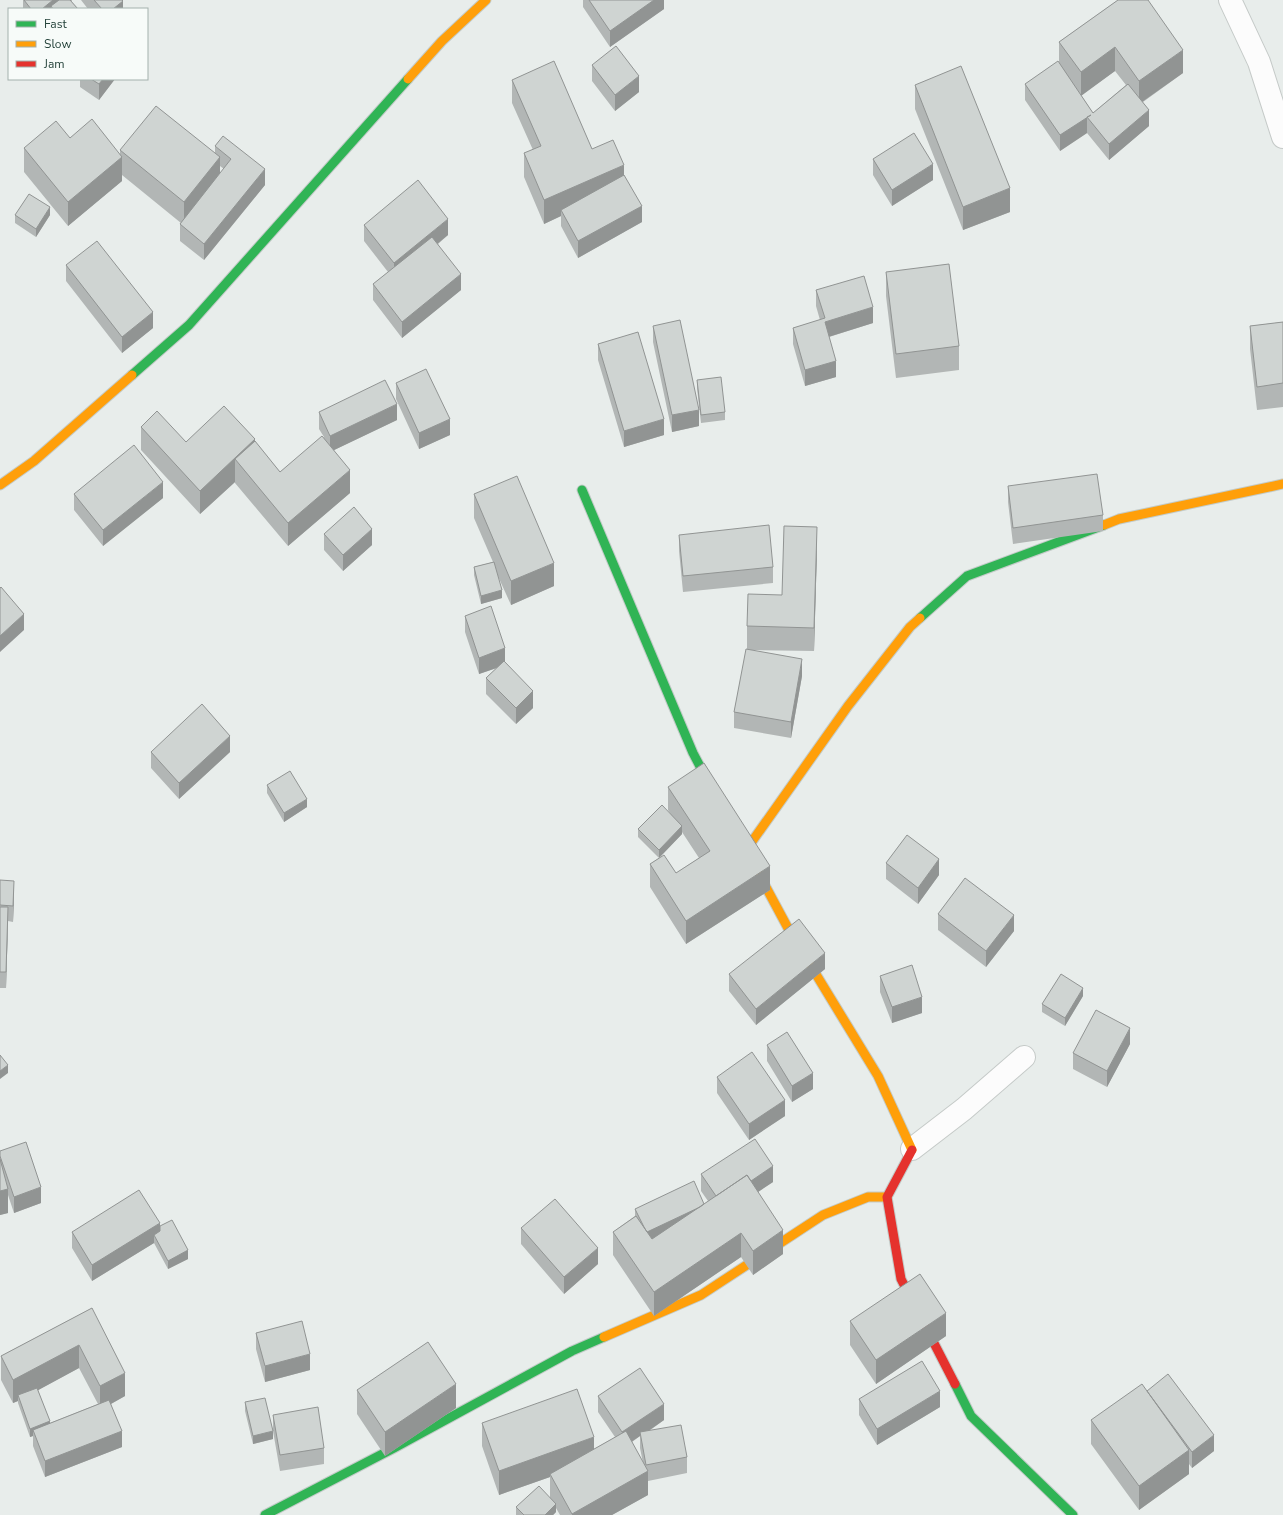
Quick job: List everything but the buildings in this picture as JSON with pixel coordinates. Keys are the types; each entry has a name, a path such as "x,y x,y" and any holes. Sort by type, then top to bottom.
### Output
{"street":[{"path":"0,485 34,461 189,325 442,41 486,0"},
{"path":"1230,0 1259,62 1283,137"},
{"path":"912,1149 878,1076 789,930 744,847 848,706 910,627 967,576 1119,519 1283,484"},
{"path":"582,490 693,753 719,802"},
{"path":"1024,1057 964,1109 912,1149 887,1197 901,1279 971,1416 1073,1515"},
{"path":"265,1515 297,1506 394,1448 572,1351 700,1295 822,1215 868,1197 887,1197"}],"traffic: fast":[{"path":"132,375 189,325 408,79"},
{"path":"582,490 693,753 713,791"},
{"path":"920,618 967,576 1104,525"},
{"path":"265,1515 394,1448 572,1351 604,1337"},
{"path":"955,1384 971,1416 1073,1515"}],"traffic: slow":[{"path":"408,79 442,41 486,0"},
{"path":"0,485 34,461 132,375"},
{"path":"1104,525 1119,519 1283,484"},
{"path":"746,850 848,706 910,627 920,618"},
{"path":"754,865 789,930 878,1076 912,1150"},
{"path":"604,1337 701,1295 823,1215 868,1197 887,1197"}],"traffic: jam":[{"path":"912,1150 887,1197 901,1279 955,1384"}]}
